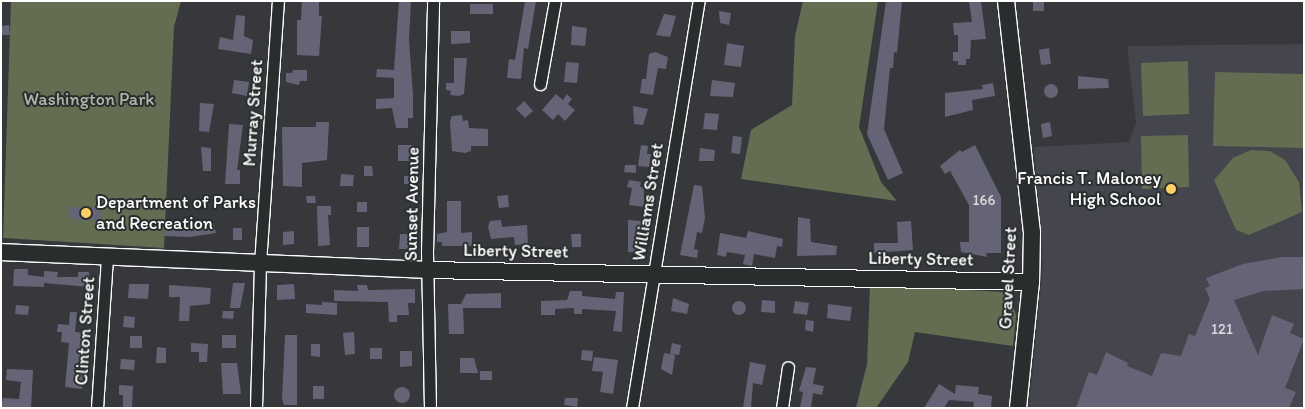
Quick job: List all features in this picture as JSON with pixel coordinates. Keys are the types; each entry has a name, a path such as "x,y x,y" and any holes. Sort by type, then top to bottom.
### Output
{"main road":[{"name":"Gravel Street","path":"1006,1 1030,208 1031,282 1018,408"},
{"name":"Liberty Street","path":"1,252 428,270 1031,282"}],"street":[{"name":"Murray Street","path":"256,408 260,264 278,1"},
{"name":"Sunset Avenue","path":"430,408 428,270 433,1"},
{"path":"540,84 555,1"},
{"name":"Williams Street","path":"632,408 699,1"},
{"name":"Clinton Street","path":"97,408 107,256"},
{"path":"782,408 788,367"}],"shaded area":[{"name":"Francis T. Maloney High School","path":"1304,44 1304,408 1029,408 1043,264 1034,147 1129,142 1136,123 1127,46"}],"green space":[{"name":"Washington Park","path":"11,1 181,1 174,27 164,248 3,238"},
{"path":"803,1 878,1 859,127 881,182 897,201 741,179 751,130 792,105 795,36"},
{"path":"1188,61 1189,114 1143,116 1141,63"},
{"path":"1215,72 1304,74 1304,148 1213,146"},
{"path":"1188,135 1189,187 1142,189 1141,136"},
{"path":"1251,150 1270,151 1285,160 1299,182 1302,212 1249,235 1236,230 1214,180 1233,158"},
{"path":"870,285 1005,292 1010,296 1016,315 1013,346 915,332 908,362 876,408 856,408 867,364"}],"building":[{"path":"302,1 319,1 319,16 322,16 319,56 297,55 297,20 301,20"},
{"path":"399,1 411,1 409,39 413,118 408,118 408,128 396,128 392,108 376,109 376,99 394,98 394,78 376,77 377,69 394,70"},
{"path":"525,1 536,1 528,49 524,48 521,79 507,78 509,59 515,60"},
{"path":"886,1 902,1 897,53 894,52 893,68 890,68 884,129 903,173 888,180 867,134"},
{"path":"969,1 981,1 986,39 971,40 970,59 966,59 966,65 958,65 958,61 953,61 953,52 958,52 958,35 954,35 953,23 972,22"},
{"path":"1033,1 1044,1 1044,11 1033,11"},
{"path":"470,4 493,4 493,14 470,14"},
{"path":"719,11 731,13 729,25 720,23"},
{"path":"664,14 676,16 670,37 656,35"},
{"path":"236,15 245,16 244,36 253,40 251,54 218,49 220,37 233,40"},
{"path":"9,25 10,35 2,35 2,26"},
{"path":"572,26 587,28 585,46 571,45"},
{"path":"451,31 470,31 470,43 451,44"},
{"path":"727,43 744,46 741,67 724,65"},
{"path":"1049,48 1051,64 1041,65 1039,50"},
{"path":"655,52 668,57 666,69 658,68 653,95 640,93 642,79 646,79 649,54"},
{"path":"454,58 467,58 464,94 459,96 450,95 451,91 446,90 446,83 454,83"},
{"path":"566,62 579,63 577,83 564,82"},
{"path":"293,70 307,70 307,81 300,81 299,85 286,82 286,73 292,73"},
{"path":"1078,76 1108,79 1109,88 1078,89"},
{"path":"234,80 249,82 247,96 232,93"},
{"path":"712,80 735,83 733,97 710,96"},
{"path":"993,83 995,96 972,100 973,110 945,117 945,93 983,89 982,85"},
{"path":"1048,84 1054,84 1058,91 1054,98 1048,98 1044,94 1044,88"},
{"path":"556,94 563,100 567,94 572,99 568,104 575,110 565,121 558,114 553,120 542,110"},
{"path":"524,101 533,111 525,118 516,109"},
{"path":"200,103 214,104 209,132 199,131"},
{"path":"633,106 648,109 643,125 634,124"},
{"path":"705,113 719,114 717,130 703,129"},
{"path":"462,115 463,121 468,120 469,128 488,129 488,146 471,146 471,151 465,153 452,151 450,121 452,116"},
{"path":"316,122 329,122 327,160 302,163 302,187 283,186 282,127 316,127"},
{"path":"1050,122 1052,136 1043,138 1041,124"},
{"path":"229,124 243,125 237,170 240,170 240,184 225,184"},
{"path":"733,136 742,137 740,154 731,153"},
{"path":"398,145 412,145 411,161 398,161"},
{"path":"641,145 648,146 647,154 651,154 649,167 638,166"},
{"path":"975,145 1001,197 1001,253 986,253 987,257 961,252 960,242 969,242 969,205 950,171 945,174 940,166 960,150 962,152"},
{"path":"201,147 211,148 211,171 203,171"},
{"path":"700,148 715,150 714,161 699,161"},
{"path":"625,165 636,165 636,173 624,172"},
{"path":"364,166 372,166 373,176 364,176"},
{"path":"341,174 354,175 353,186 340,186"},
{"path":"404,176 416,176 416,184 404,184"},
{"path":"629,180 641,182 640,187 644,187 644,207 629,205 632,188 627,187"},
{"path":"694,185 702,186 705,218 702,233 697,232 694,249 698,250 697,258 680,255"},
{"path":"508,195 509,207 499,208 497,196"},
{"path":"306,196 315,196 316,203 307,203"},
{"path":"447,201 461,201 461,233 472,232 472,246 442,246 442,242 437,242 437,234 447,232"},
{"path":"357,202 367,202 367,212 357,212"},
{"path":"317,206 331,206 331,215 328,215 330,245 318,246"},
{"name":"Department of Parks and Recreation","path":"70,207 102,208 101,220 70,219"},
{"path":"798,217 810,219 811,242 837,246 836,255 797,256"},
{"path":"501,220 502,227 527,225 528,244 515,245 514,237 491,239 488,227 490,221"},
{"path":"628,220 641,221 641,253 628,252"},
{"path":"911,221 913,250 874,253 874,243 898,243 897,222"},
{"path":"213,223 216,233 190,237 163,236 163,226"},
{"path":"357,227 369,227 369,247 357,247"},
{"path":"233,228 242,228 242,240 233,240"},
{"path":"294,231 294,244 283,245 283,232"},
{"path":"748,231 783,239 782,247 777,246 775,258 754,254 752,266 743,264 745,255 727,252 726,257 717,255 720,233 746,238"},
{"path":"400,234 412,234 411,249 399,249"},
{"path":"571,234 581,234 581,247 572,247"},
{"path":"1282,257 1304,257 1304,289 1264,291 1234,300 1258,355 1272,315 1294,324 1290,333 1304,339 1285,388 1296,392 1289,408 1076,408 1089,372 1097,375 1106,352 1128,363 1127,366 1152,376 1161,353 1181,356 1189,334 1195,336 1210,299 1205,288 1210,286 1206,278 1243,264"},
{"path":"14,269 28,269 28,275 44,277 44,271 58,272 57,277 78,277 78,272 89,272 90,287 44,283 44,287 13,286"},
{"path":"233,283 245,283 240,308 230,308"},
{"path":"129,284 149,284 148,299 128,298"},
{"path":"294,284 295,299 277,300 277,285"},
{"path":"169,285 211,288 210,304 190,306 189,321 179,321 180,297 169,297"},
{"path":"357,285 367,285 368,290 415,289 415,303 408,303 409,315 397,315 397,322 389,322 388,302 334,301 334,290 358,291"},
{"path":"570,291 582,291 582,296 615,299 616,292 624,292 622,332 613,331 616,311 582,309 582,314 574,314 574,308 555,309 555,315 541,315 541,301 567,300"},
{"path":"501,293 501,308 463,308 464,334 449,334 448,304 461,304 466,294"},
{"path":"673,298 689,304 687,314 671,311"},
{"path":"762,300 775,301 775,313 761,312"},
{"path":"736,301 742,301 746,308 742,315 736,315 732,311 732,305"},
{"path":"795,301 809,303 807,315 793,313"},
{"path":"322,302 337,303 337,315 306,313 306,304 322,305"},
{"path":"828,304 852,307 850,321 827,318"},
{"path":"16,305 29,306 28,315 15,314"},
{"path":"223,311 234,311 233,319 222,318"},
{"path":"70,312 77,312 75,332 85,333 82,389 65,387 69,343 61,342 62,332 57,332 58,324 69,325"},
{"path":"124,316 135,317 134,328 123,327"},
{"path":"806,320 814,321 813,332 805,330"},
{"path":"354,332 355,354 345,355 343,333"},
{"path":"222,335 236,335 236,348 222,348"},
{"path":"285,335 297,335 297,405 284,405 282,399"},
{"path":"130,336 142,336 142,348 130,348"},
{"path":"191,343 208,344 207,362 199,362 199,352 191,352"},
{"path":"672,343 681,345 679,355 670,354"},
{"path":"311,344 320,344 320,357 311,356"},
{"path":"157,347 166,348 166,363 156,363"},
{"path":"370,348 382,348 382,359 370,359"},
{"path":"582,350 593,351 592,361 581,360"},
{"path":"400,351 412,351 412,366 400,367"},
{"path":"664,353 675,355 672,375 661,369"},
{"path":"594,357 618,360 613,394 600,392 603,372 592,371"},
{"path":"460,358 474,358 478,373 460,373"},
{"path":"121,359 135,360 134,370 120,369"},
{"path":"750,362 766,365 762,385 753,383 751,408 743,408"},
{"path":"221,363 237,363 241,394 223,394"},
{"path":"806,367 816,368 813,384 824,386 822,395 813,393 811,408 800,408 803,392 799,391"},
{"path":"7,369 33,370 31,408 1,408 3,398 19,399 21,382 6,380"},
{"path":"480,371 492,371 492,380 480,380"},
{"path":"939,384 955,394 956,385 979,387 978,394 992,396 991,408 973,408 974,402 949,400 944,408 924,408"},
{"path":"119,385 133,386 132,408 123,408 123,395 119,395"},
{"path":"313,386 324,386 324,399 313,399"},
{"path":"399,387 405,387 410,392 408,401 399,403 394,398 394,392"},
{"path":"565,398 578,398 577,407 564,405"}],"place":[{"name":"Francis T. Maloney High School","path":"1171,189"},
{"name":"Department of Parks and Recreation","path":"86,213"}]}
